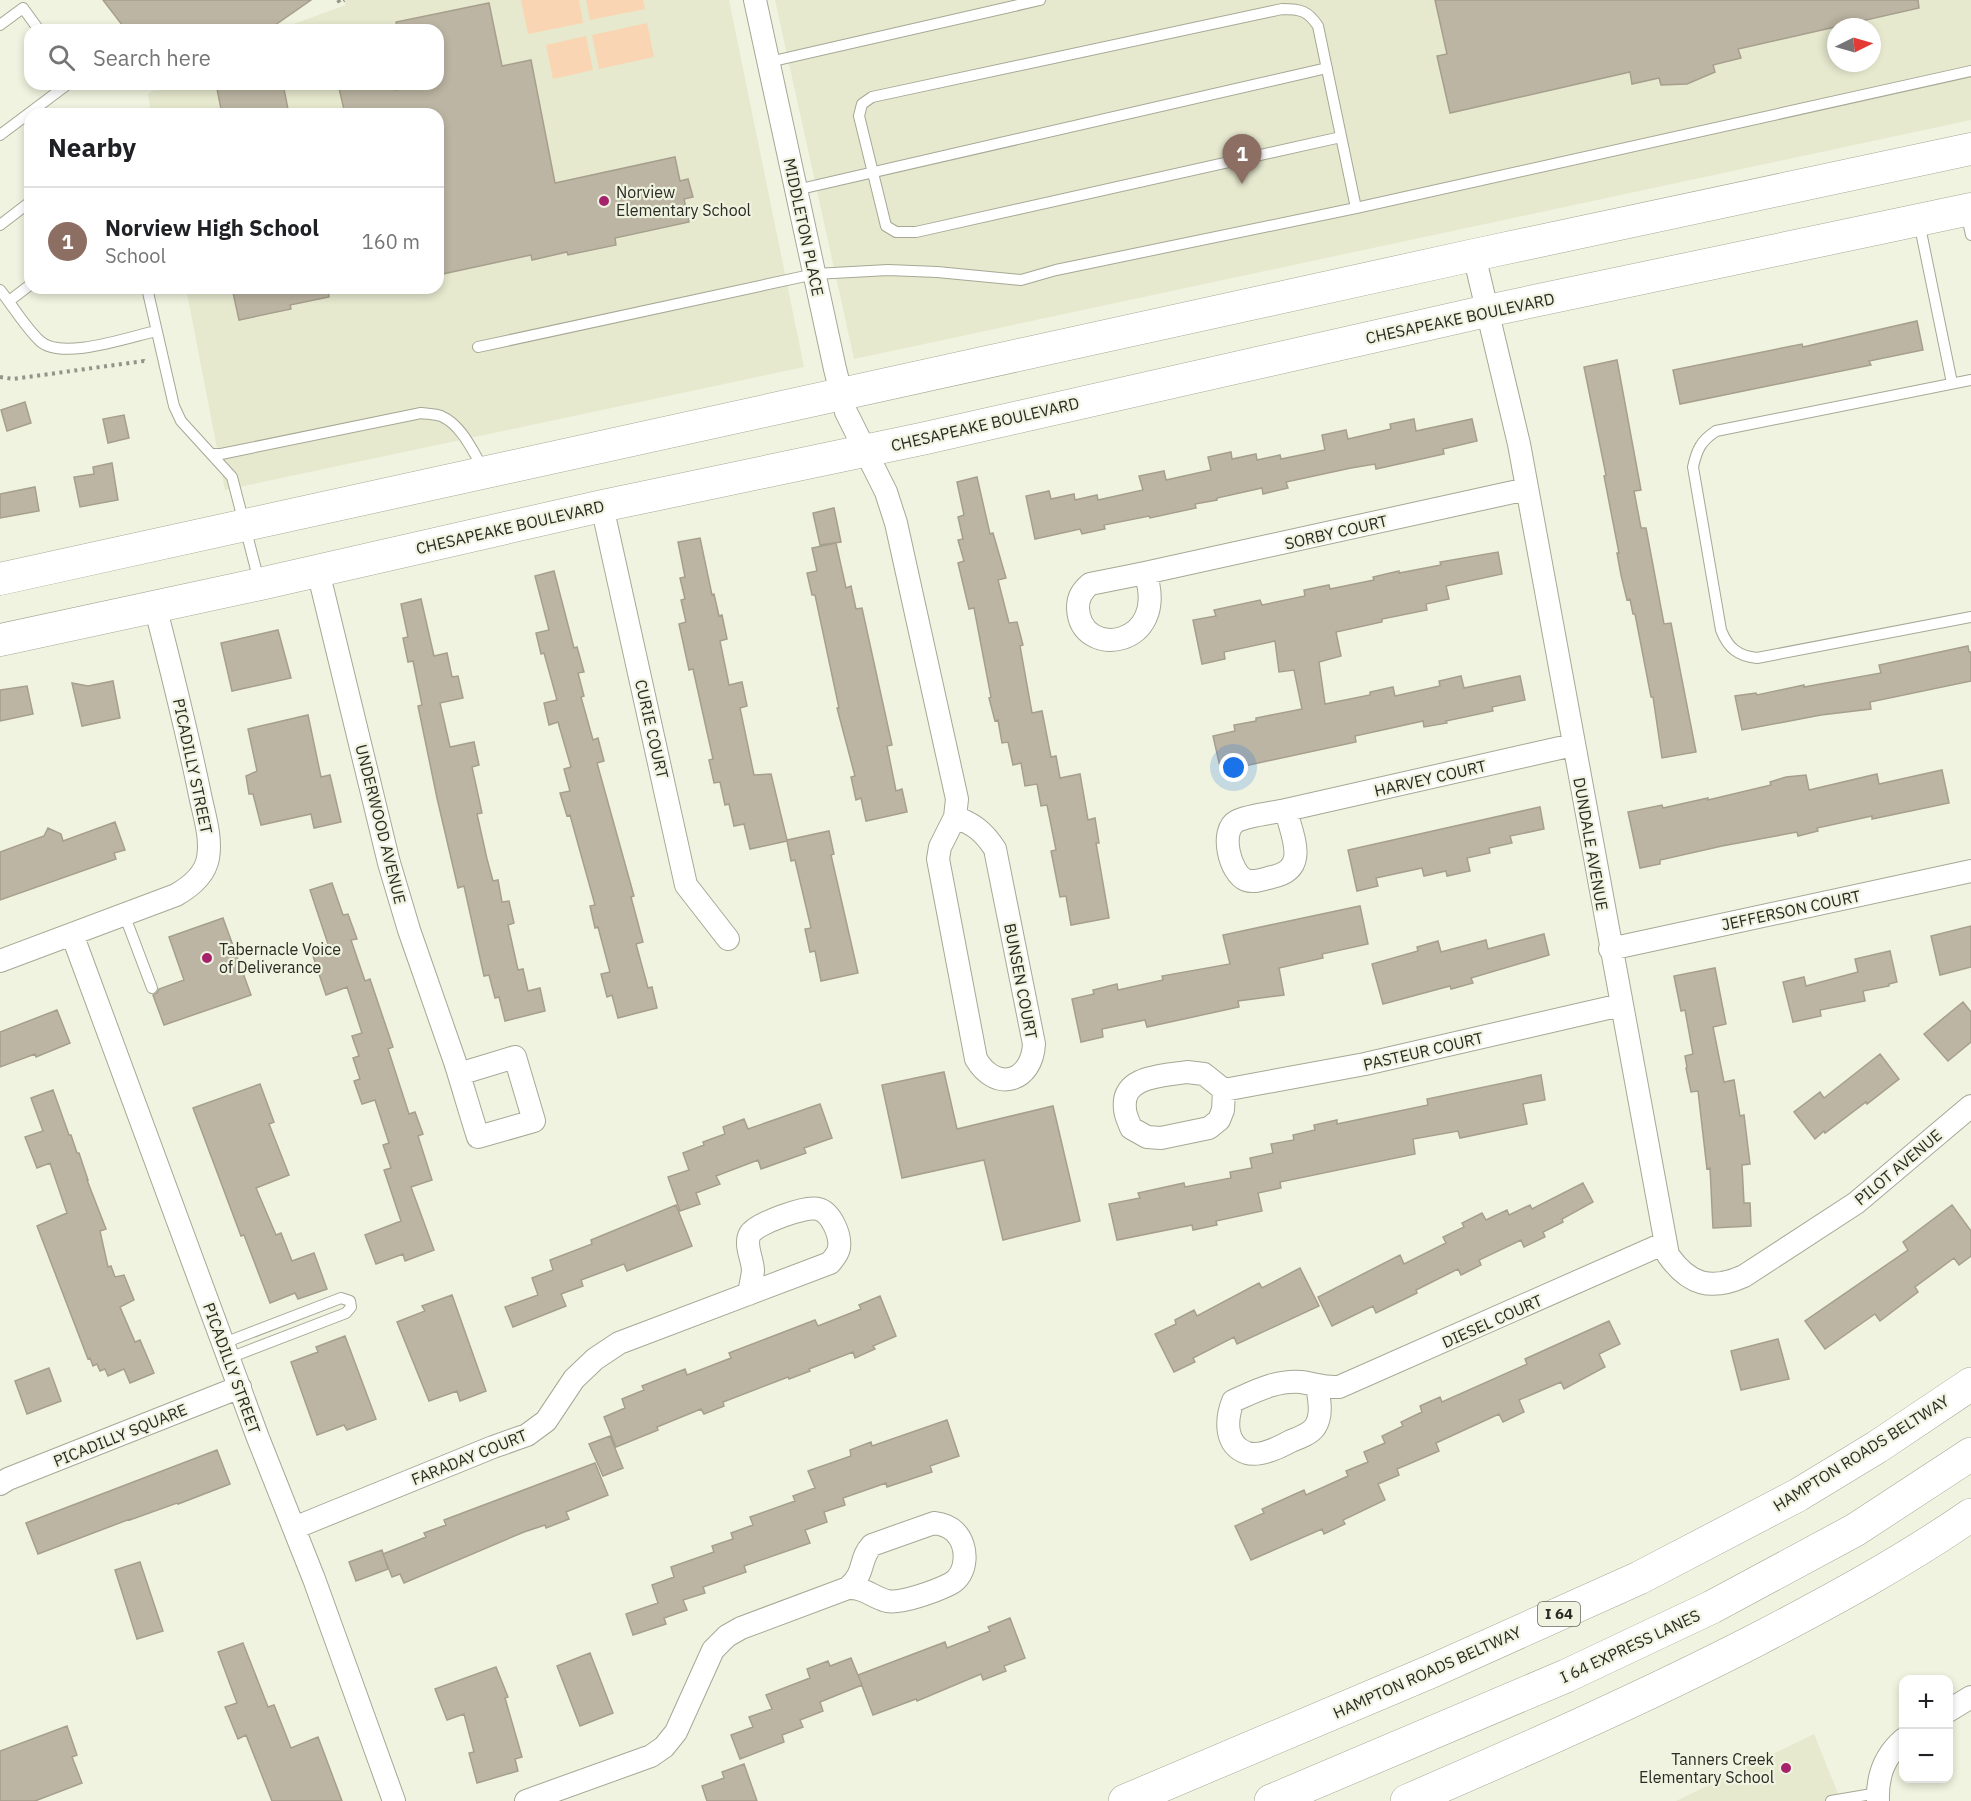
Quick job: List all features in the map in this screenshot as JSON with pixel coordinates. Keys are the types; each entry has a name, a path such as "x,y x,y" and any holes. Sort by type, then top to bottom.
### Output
{"highway":[{"name":"HAMPTON ROADS BELTWAY","path":"1125,1801 1432,1671 1639,1578 1798,1495 1877,1447 1971,1384"},
{"name":"I 64 EXPRESS LANES","path":"1271,1801 1566,1676 1712,1607 1855,1530 1971,1454"},
{"path":"1407,1801 1548,1740 1688,1674 1799,1618 1907,1558 1971,1515"}],"main road":[{"path":"0,579 245,527 1474,255 1971,149"},
{"name":"CHESAPEAKE BOULEVARD","path":"0,640 260,584 602,506 864,451 1488,311 1919,220 1969,218"}],"street":[{"name":"MIDDLETON PLACE","path":"755,0 841,394 846,412 864,451"},
{"name":"DUNDALE AVENUE","path":"1474,255 1519,444 1668,1255 1678,1270 1693,1280 1710,1285 1728,1283 1744,1276 1823,1225"},
{"path":"864,451 886,492 896,523 957,799 956,817"},
{"name":"SORBY COURT","path":"1144,573 1527,489"},
{"name":"CURIE COURT","path":"602,506 686,885 728,939"},
{"name":"UNDERWOOD AVENUE","path":"318,571 389,864 409,930 459,1074"},
{"name":"PICADILLY STREET","path":"0,962 188,888 202,873 208,860 209,843 189,744 155,606"},
{"name":"HARVEY COURT","path":"1286,810 1573,746"},
{"name":"BUNSEN COURT","path":"956,817 971,823 985,833 995,849 998,860 1034,1044 1033,1058 1025,1072 1008,1080 994,1077 982,1069 976,1059 938,859 940,847 956,817"},
{"name":"JEFFERSON COURT","path":"1610,949 1971,871"},
{"name":"PICADILLY STREET","path":"72,934 226,1351 314,1579 394,1801"},
{"name":"PASTEUR COURT","path":"1224,1090 1365,1064 1621,1005"},
{"name":"PILOT AVENUE","path":"1823,1225 1856,1203 1971,1106"},
{"name":"FARADAY COURT","path":"294,1528 527,1435 546,1421 574,1379 594,1359 619,1343 749,1294 830,1263 837,1255 840,1245 839,1236 828,1215 819,1209 807,1208 758,1226 750,1234 748,1242 753,1269 749,1294"},
{"name":"DIESEL COURT","path":"1317,1386 1339,1388 1665,1244"},
{"name":"PICADILLY SQUARE","path":"0,1484 240,1387"},
{"path":"526,1801 651,1756 664,1747 676,1732 713,1650 727,1636 741,1628 848,1588 857,1580 862,1570 865,1553 872,1545 934,1523 946,1525 956,1533 963,1548 964,1567 960,1577 951,1584 900,1601 886,1600 863,1589 848,1588"},
{"path":"1953,1708 1971,1697"},
{"path":"1881,1798 1879,1777 1887,1756 1899,1744"}],"lane":[{"path":"769,62 1040,0"},
{"path":"0,25 23,8 35,24"},
{"path":"1341,137 915,232 896,232 886,226 859,116 862,104 873,97 1282,9 1301,9 1311,15 1318,27 1356,208"},
{"path":"796,190 1327,68"},
{"path":"478,347 815,274 888,270 1021,280 1056,270 1356,208 1971,71"},
{"path":"40,108 61,90"},
{"path":"0,135 24,119"},
{"path":"0,225 24,207"},
{"path":"1919,220 1952,383"},
{"path":"0,290 41,343 57,350 74,350 156,331"},
{"path":"9,301 24,290"},
{"path":"148,294 166,377 181,421 232,477 260,584"},
{"path":"1971,380 1716,431 1703,440 1697,449 1693,467 1721,630 1733,650 1746,657 1757,658 1971,617"},
{"path":"211,454 221,454 421,412 440,416 451,423 462,435 485,473"},
{"path":"124,914 152,988"},
{"path":"341,1298 350,1301 351,1307 346,1313 226,1351 341,1298"},
{"path":"1831,1801 1881,1798"}],"path":[{"path":"338,0 340,3 344,0"},
{"path":"0,377 13,379 144,362 166,377"}],"shaded area":[{"name":"Norview Elementary School","path":"343,0 729,0 804,367 225,490 187,294 444,294 444,108 150,108 148,94 154,90 444,90 444,24 294,24 346,5"},
{"path":"521,0 579,0 583,23 528,34"},
{"path":"586,0 643,0 645,9 590,20"},
{"path":"775,0 1971,0 1971,120 854,359"},
{"path":"647,23 654,57 599,69 592,35"},
{"path":"586,36 593,70 553,79 546,45"},
{"name":"Tanners Creek Elementary School","path":"1814,1734 1841,1801 1676,1801"}],"building":[{"path":"103,0 311,0 277,24 121,24"},
{"path":"1435,0 1918,0 1919,8 1875,18 1827,18 1827,29 1738,49 1741,58 1713,65 1715,72 1687,84 1661,85 1659,78 1632,84 1630,72 1450,113 1437,56 1447,54"},
{"path":"489,3 502,66 531,60 555,183 675,157 680,181 688,179 693,197 684,199 689,222 615,238 616,245 532,260 531,255 444,274 444,108 344,108 339,90 444,90 444,24 396,24 396,22"},
{"path":"217,90 284,90 288,108 221,108"},
{"path":"233,294 329,294 329,297 290,305 291,309 239,320"},
{"path":"1917,321 1923,350 1869,361 1871,365 1680,404 1673,370 1802,344 1803,347"},
{"path":"1617,360 1641,490 1634,491 1641,528 1646,528 1664,624 1671,623 1696,752 1662,758 1653,697 1651,697 1635,614 1633,614 1630,599 1627,600 1621,575 1604,476 1606,475 1584,367"},
{"path":"25,402 31,423 7,431 1,410"},
{"path":"124,415 129,438 108,443 103,419"},
{"path":"1414,419 1416,431 1472,419 1477,441 1443,449 1444,454 1376,469 1375,464 1351,468 1286,482 1288,488 1263,494 1262,488 1195,504 1196,508 1104,525 1105,529 1082,534 1080,529 1035,539 1026,496 1049,491 1051,499 1074,494 1075,500 1097,495 1098,500 1143,490 1139,476 1164,471 1166,480 1211,470 1208,457 1231,452 1232,459 1256,454 1257,460 1280,455 1281,459 1325,450 1322,435 1346,430 1348,439 1391,429 1390,424"},
{"path":"112,463 118,500 80,507 74,477 94,474 93,467"},
{"path":"977,477 990,534 993,533 1006,578 998,580 1009,623 1017,622 1023,645 1020,646 1032,713 1042,711 1051,757 1056,756 1060,778 1080,774 1088,820 1095,818 1099,843 1096,843 1109,918 1071,925 1066,896 1060,897 1051,851 1056,850 1047,805 1041,806 1037,784 1025,786 1021,763 1013,765 1008,742 1002,743 998,720 995,721 974,608 969,609 958,563 964,561 958,540 963,539 958,517 964,515 957,482"},
{"path":"35,487 39,511 0,518 0,494"},
{"path":"834,508 841,542 820,545 813,513"},
{"path":"700,538 712,595 714,594 719,616 722,615 727,639 720,641 729,685 742,682 747,706 740,708 754,775 771,774 787,840 829,831 834,854 831,855 858,973 821,981 815,951 810,952 805,929 811,928 795,860 791,861 787,841 750,849 744,824 734,826 729,804 725,805 720,782 714,783 709,760 713,759 693,669 689,670 679,624 686,622 681,600 685,599 680,578 685,577 678,542"},
{"path":"836,543 846,588 851,586 856,609 862,608 892,745 887,746 896,791 902,789 907,812 866,821 861,798 856,800 851,777 855,776 837,708 839,708 815,595 812,595 807,573 817,571 812,548"},
{"path":"1498,552 1502,574 1446,586 1449,599 1426,604 1427,610 1382,619 1382,622 1336,632 1341,656 1319,662 1325,704 1370,695 1370,692 1393,687 1395,696 1440,686 1439,681 1461,676 1464,688 1520,676 1525,700 1492,707 1493,711 1446,721 1447,723 1424,727 1423,721 1355,736 1356,742 1221,771 1213,736 1235,731 1234,725 1256,721 1256,718 1302,709 1294,670 1279,672 1275,641 1224,652 1225,659 1202,664 1193,620 1216,616 1214,610 1260,600 1262,605 1305,596 1304,590 1329,585 1330,589 1374,580 1373,577 1399,571 1399,573 1441,565 1440,562"},
{"path":"554,571 574,648 577,647 584,672 578,673 584,696 581,697 593,740 598,738 604,761 597,763 634,896 631,897 643,942 636,944 648,988 652,987 657,1008 618,1018 612,995 607,997 601,974 610,972 590,906 595,905 570,815 567,816 560,793 570,791 564,769 571,767 558,722 549,725 544,703 557,700 536,633 549,630 535,576"},
{"path":"421,599 434,656 447,653 452,677 458,676 463,698 440,703 450,747 474,742 479,765 472,767 482,813 477,814 487,859 493,881 498,880 502,902 509,901 514,923 508,925 518,970 523,969 528,991 540,988 545,1011 505,1021 499,997 495,998 489,975 484,976 464,886 458,888 418,706 422,705 413,661 408,662 403,638 408,637 401,604"},
{"path":"278,630 291,678 232,691 221,643"},
{"path":"1968,646 1971,652 1971,681 1870,702 1871,709 1821,715 1742,730 1735,696 1756,693 1757,695 1881,673 1879,665"},
{"path":"113,681 120,718 82,726 72,683 88,686"},
{"path":"27,686 33,714 0,721 0,690"},
{"path":"308,715 321,777 330,775 341,822 314,828 311,814 261,825 253,794 249,794 246,776 257,771 248,729"},
{"path":"1942,770 1949,803 1817,828 1818,831 1798,836 1797,832 1722,846 1660,860 1660,864 1640,868 1628,812 1662,805 1663,808 1708,798 1708,800 1771,785 1770,782 1786,777 1806,775 1809,790 1877,774 1879,784"},
{"path":"1540,807 1544,829 1510,836 1512,843 1489,848 1490,853 1467,858 1470,871 1447,876 1446,871 1424,876 1422,868 1376,878 1378,886 1357,891 1348,850"},
{"path":"115,822 125,850 114,853 116,859 0,900 0,852 44,836 48,828 61,834 63,841"},
{"path":"332,883 343,915 348,914 357,939 351,940 365,981 370,979 393,1047 388,1049 409,1114 415,1112 423,1134 418,1136 432,1180 411,1187 434,1250 405,1261 403,1254 376,1264 365,1235 401,1221 384,1170 391,1168 383,1145 389,1143 375,1100 362,1104 354,1081 360,1079 353,1058 359,1056 352,1036 362,1033 347,987 326,995 311,950 328,944 310,890"},
{"path":"1360,906 1368,944 1322,954 1323,958 1279,968 1284,995 1238,1001 1239,1007 1147,1027 1145,1020 1102,1029 1103,1037 1081,1042 1072,999 1094,994 1093,990 1117,984 1118,990 1163,980 1162,976 1230,964 1223,935"},
{"name":"Tabernacle Voice of Deliverance","path":"223,918 251,995 164,1025 153,995 159,989 184,980 169,937"},
{"path":"1971,926 1971,967 1940,975 1931,936"},
{"path":"1544,934 1549,955 1471,978 1473,983 1451,989 1450,986 1383,1004 1372,964 1418,951 1417,947 1438,941 1441,952 1486,940 1488,949"},
{"path":"1890,951 1897,982 1889,986 1863,991 1865,1001 1820,1010 1821,1016 1793,1022 1783,982 1804,977 1806,986 1858,972 1855,959"},
{"path":"1715,968 1726,1024 1713,1027 1724,1082 1734,1080 1740,1116 1744,1115 1750,1164 1742,1165 1744,1203 1750,1203 1751,1226 1713,1228 1710,1168 1707,1169 1698,1091 1691,1092 1686,1068 1685,1056 1693,1054 1685,1010 1681,1011 1674,976"},
{"path":"1963,1002 1971,1012 1971,1042 1948,1061 1924,1034"},
{"path":"57,1010 70,1043 36,1057 35,1054 0,1067 0,1032"},
{"path":"1880,1054 1899,1079 1815,1139 1794,1112 1820,1092 1824,1098"},
{"path":"944,1072 957,1129 1053,1106 1080,1221 1003,1240 984,1160 902,1178 882,1085"},
{"path":"1541,1075 1545,1100 1523,1104 1527,1124 1460,1138 1458,1131 1413,1139 1415,1154 1280,1182 1281,1188 1258,1193 1262,1211 1216,1221 1217,1225 1193,1230 1192,1225 1117,1240 1109,1204 1140,1198 1138,1193 1184,1183 1185,1187 1231,1178 1230,1172 1252,1168 1250,1158 1273,1153 1271,1144 1294,1140 1293,1135 1315,1130 1314,1125 1337,1120 1337,1124 1428,1105 1427,1099"},
{"path":"260,1084 274,1122 269,1124 289,1175 256,1188 276,1235 281,1233 292,1261 314,1253 327,1289 298,1299 295,1293 270,1303 244,1235 241,1236 193,1108"},
{"path":"53,1090 69,1135 79,1153 106,1229 100,1231 108,1267 111,1266 115,1277 124,1275 134,1300 120,1307 135,1342 140,1340 154,1373 130,1383 124,1369 108,1376 105,1369 100,1371 97,1364 93,1366 90,1358 88,1359 37,1226 67,1213 50,1163 37,1168 25,1137 43,1131 31,1098"},
{"path":"820,1104 832,1138 804,1148 806,1153 761,1169 758,1160 716,1176 720,1184 696,1193 700,1204 680,1211 668,1177 689,1170 683,1153 725,1134 723,1127 744,1119 748,1129"},
{"path":"1583,1183 1593,1202 1543,1232 1545,1237 1524,1247 1521,1240 1479,1260 1481,1265 1461,1275 1458,1269 1376,1313 1373,1306 1332,1326 1318,1297 1400,1255 1404,1264 1446,1243 1443,1237 1464,1227 1462,1223 1482,1213 1486,1220 1507,1210 1509,1215 1530,1205 1532,1209"},
{"path":"676,1205 692,1246 627,1271 624,1264 581,1280 583,1286 561,1294 566,1306 513,1327 505,1307 538,1295 532,1278 553,1270 550,1260 592,1244 591,1240"},
{"path":"1952,1205 1971,1231 1971,1256 1959,1265 1954,1258 1915,1287 1918,1292 1880,1321 1875,1314 1825,1349 1805,1321 1908,1250 1903,1242"},
{"path":"1300,1268 1319,1306 1237,1344 1234,1337 1193,1358 1195,1362 1174,1372 1155,1334 1176,1324 1175,1320 1194,1310 1197,1316 1259,1283 1262,1288"},
{"path":"452,1295 486,1391 460,1401 457,1391 429,1401 397,1322 425,1311 422,1306"},
{"path":"880,1296 896,1336 873,1346 875,1349 855,1358 853,1352 809,1369 810,1371 723,1402 724,1406 704,1414 701,1409 616,1447 604,1417 625,1408 622,1399 644,1390 642,1386 685,1369 687,1375 731,1358 729,1353 815,1320 818,1326 861,1309 859,1305"},
{"path":"1609,1321 1620,1344 1599,1354 1605,1367 1564,1389 1561,1382 1519,1400 1524,1412 1503,1422 1499,1414 1436,1443 1439,1451 1397,1469 1399,1475 1378,1484 1385,1500 1343,1520 1345,1524 1324,1534 1322,1529 1251,1560 1235,1526 1264,1513 1262,1509 1304,1490 1306,1495 1348,1476 1346,1471 1368,1462 1364,1452 1385,1443 1382,1436 1403,1426 1401,1422 1422,1412 1420,1406 1440,1397 1442,1402 1527,1364 1525,1359"},
{"path":"345,1336 376,1419 347,1430 344,1425 317,1435 291,1362 318,1352 316,1347"},
{"path":"1778,1339 1789,1379 1741,1390 1731,1351"},
{"path":"49,1368 61,1401 27,1414 15,1381"},
{"path":"947,1420 959,1456 930,1466 932,1472 887,1487 886,1483 843,1498 845,1505 824,1512 827,1522 805,1530 810,1543 744,1566 746,1572 703,1587 705,1593 683,1600 687,1610 664,1618 666,1624 633,1635 626,1614 658,1603 652,1585 674,1577 671,1567 714,1552 712,1546 733,1539 731,1533 753,1525 750,1517 795,1501 793,1496 815,1488 808,1471 851,1456 850,1450 871,1442 872,1446"},
{"path":"610,1436 623,1468 603,1476 589,1444"},
{"path":"217,1450 230,1484 38,1554 26,1523"},
{"path":"595,1463 608,1495 566,1512 569,1519 546,1528 545,1525 524,1532 404,1583 400,1574 392,1577 383,1554 426,1537 424,1533 446,1525 444,1520"},
{"path":"382,1550 388,1569 356,1581 349,1562"},
{"path":"140,1562 163,1631 137,1639 115,1570"},
{"path":"1010,1618 1025,1658 1004,1666 1006,1671 983,1680 981,1674 917,1701 916,1699 873,1715 858,1675 945,1642 947,1648 990,1631 988,1627"},
{"path":"243,1643 268,1707 274,1705 291,1748 318,1737 342,1801 272,1801 246,1735 238,1739 225,1707 237,1703 218,1652"},
{"path":"590,1653 613,1713 580,1726 557,1666"},
{"path":"851,1658 862,1685 820,1702 823,1711 800,1720 803,1727 782,1735 784,1742 740,1759 731,1735 753,1727 749,1717 772,1709 766,1695 810,1678 807,1669 828,1661 830,1666"},
{"path":"496,1667 508,1697 505,1698 522,1757 515,1759 518,1771 477,1783 469,1753 474,1752 464,1714 447,1720 435,1689"},
{"path":"67,1726 77,1755 72,1757 82,1783 35,1801 0,1801 0,1751"},
{"path":"744,1764 757,1801 707,1801 702,1786 724,1778 722,1772"}],"place":[{"name":"Norview High School","path":"1242,184"},
{"name":"Norview Elementary School","path":"604,201"},
{"name":"Tabernacle Voice of Deliverance","path":"207,958"},
{"name":"Tanners Creek Elementary School","path":"1786,1768"}]}
